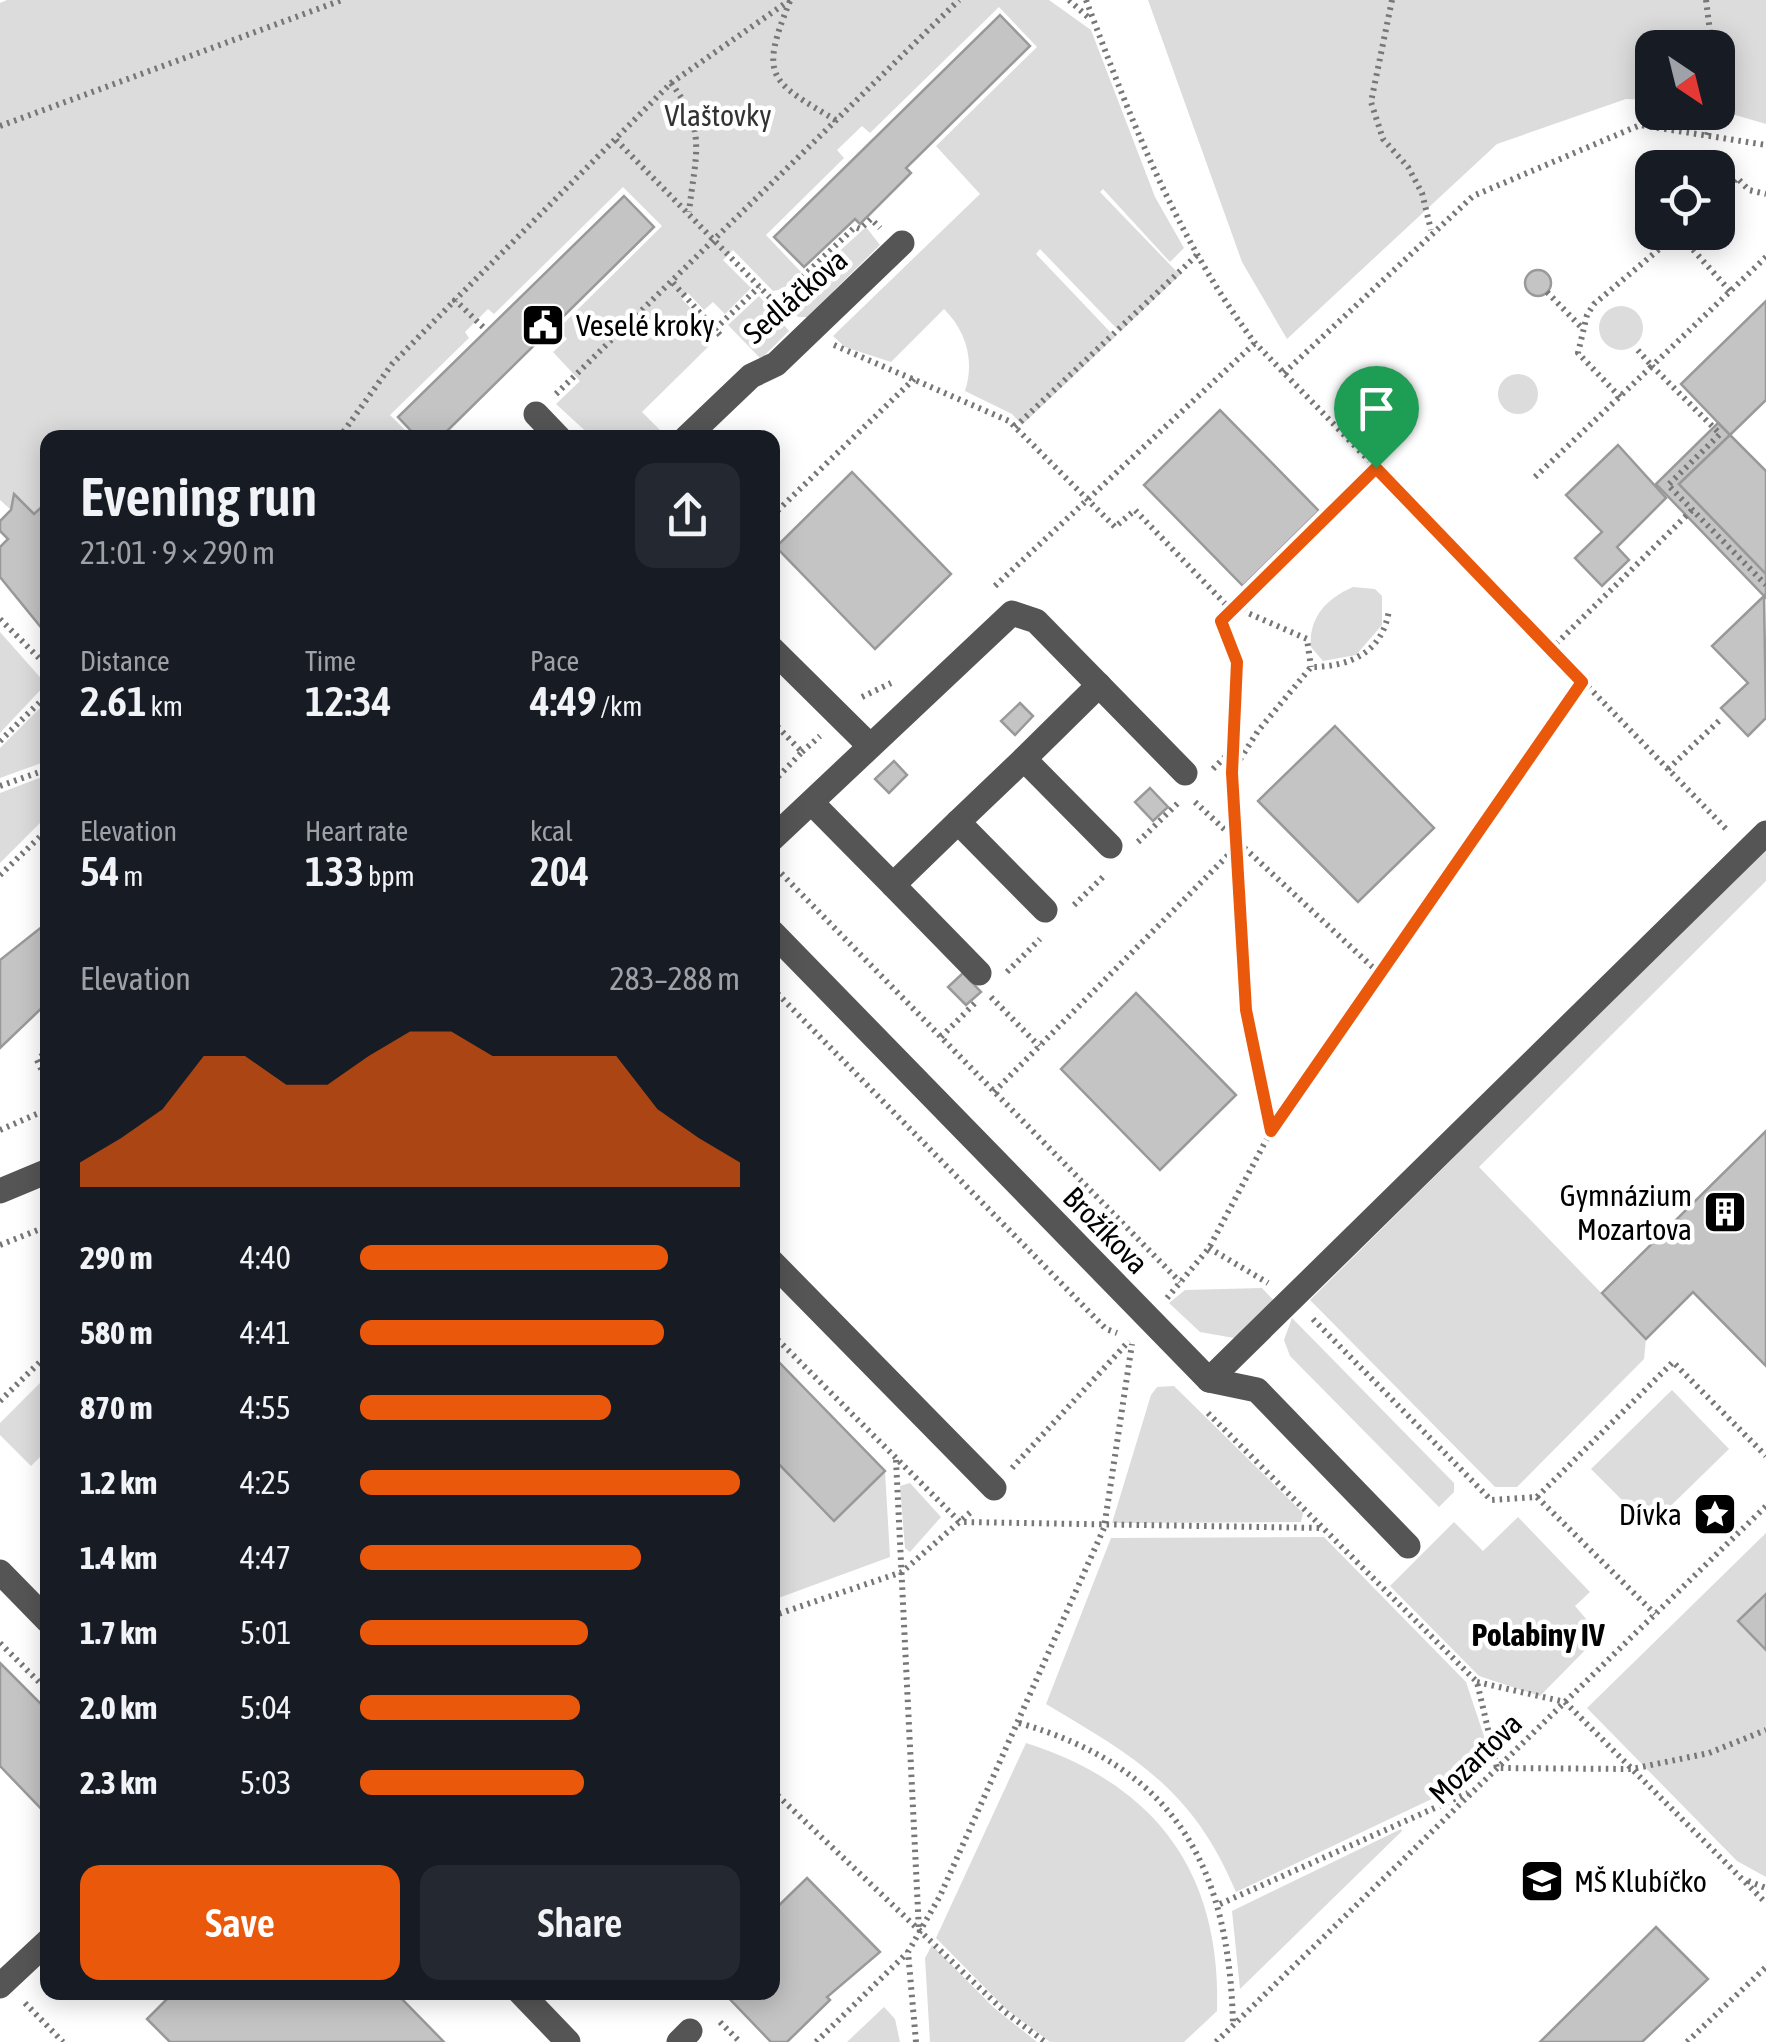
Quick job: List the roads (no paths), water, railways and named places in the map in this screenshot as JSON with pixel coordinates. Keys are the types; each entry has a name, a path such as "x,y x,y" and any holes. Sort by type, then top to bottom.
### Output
{"street":[{"name":"Sedláčkova","path":"694,430 750,376 817,337 902,243"},
{"path":"536,414 551,430"},
{"path":"780,832 999,621 1019,612 1036,621 1099,685 1186,784"},
{"path":"780,657 870,746"},
{"path":"893,886 1099,685"},
{"path":"1024,758 1110,846"},
{"path":"812,803 983,983"},
{"path":"958,822 1044,910"},
{"path":"1209,1380 1757,842"},
{"name":"Brožíkova","path":"780,940 1209,1380"},
{"path":"0,1190 40,1174"},
{"path":"780,1270 994,1488"},
{"path":"1209,1380 1257,1390 1408,1546"},
{"path":"0,1572 40,1613"},
{"path":"2,1984 40,1948"},
{"path":"528,2000 568,2042"}],"place":[{"name":"Veselé kroky","path":"543,325"},
{"name":"Gymnázium Mozartova","path":"1725,1212"},
{"name":"Dívka","path":"1715,1514"},
{"name":"MŠ Klubíčko","path":"1542,1881"}],"district":[{"name":"Polabiny IV","path":"1538,1634"}],"park label":[{"name":"Vlaštovky","path":"718,115"}]}
